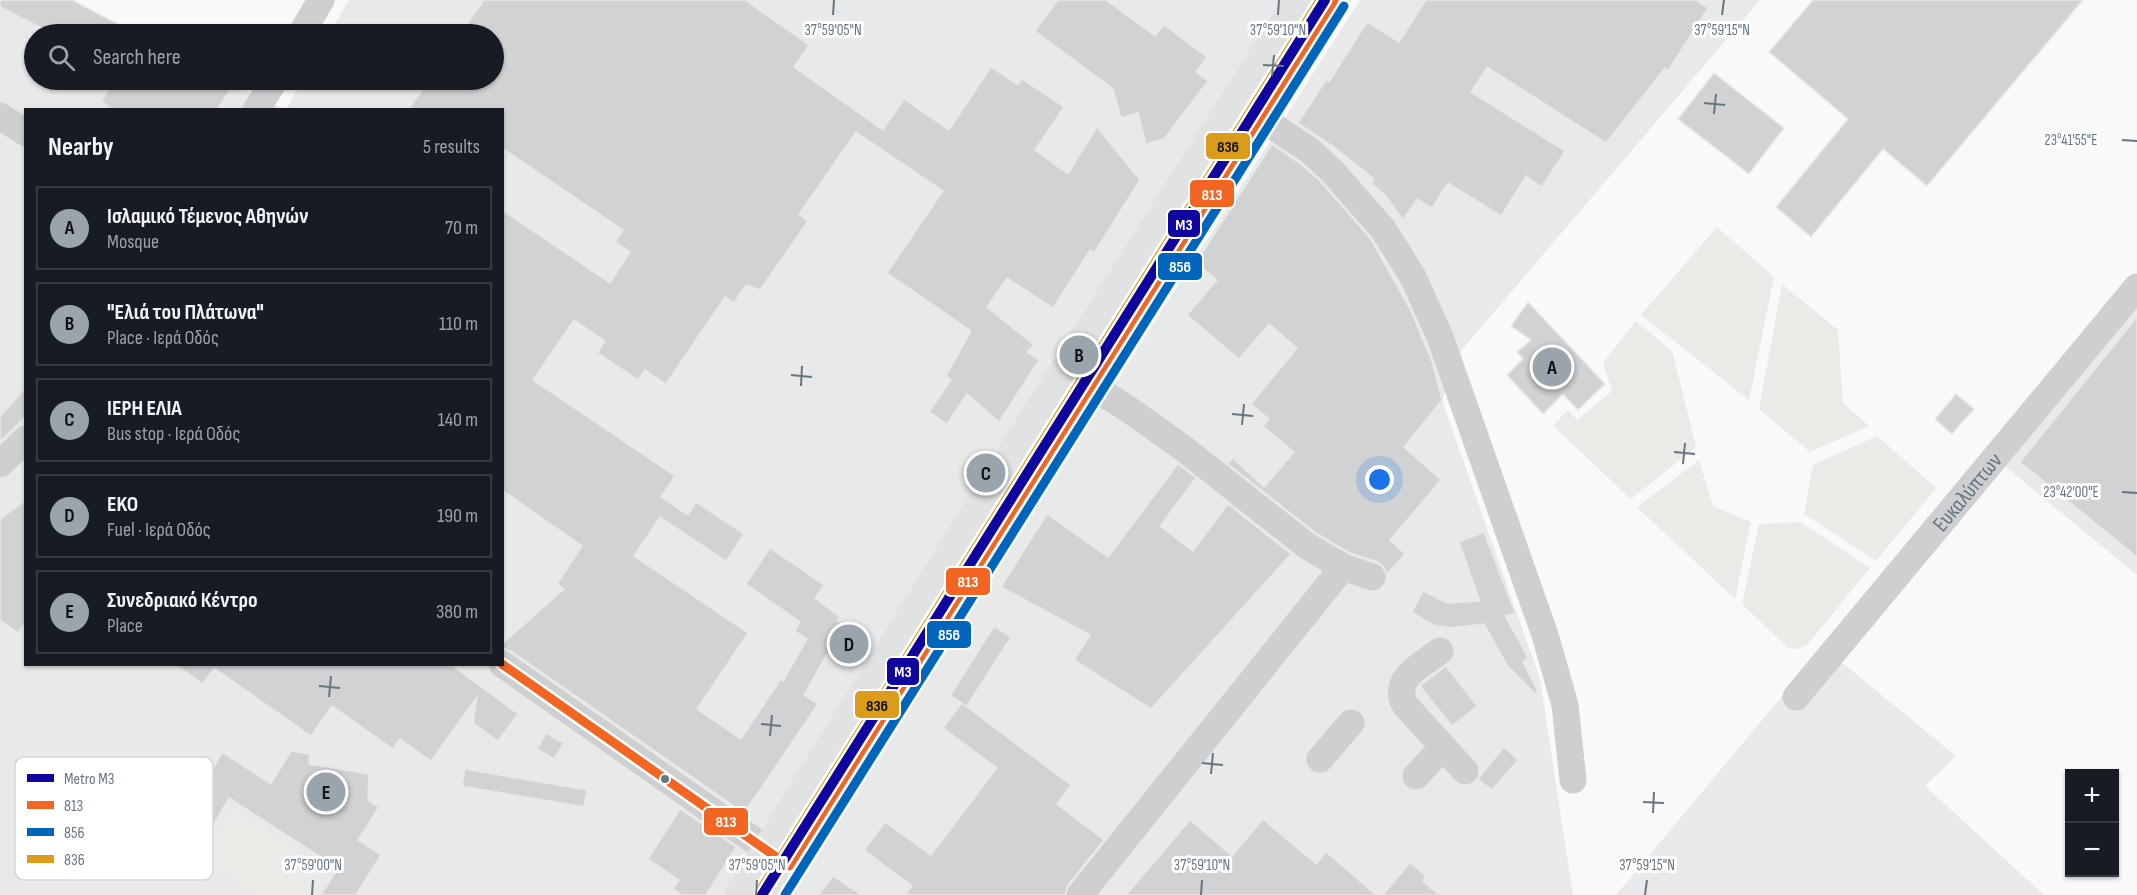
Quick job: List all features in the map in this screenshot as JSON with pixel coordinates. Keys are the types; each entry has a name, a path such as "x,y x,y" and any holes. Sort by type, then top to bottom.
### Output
{"main road":[{"path":"771,895 779,859 1045,404 1300,0"},
{"path":"741,895 779,859 1092,386 1334,0"}],"street":[{"path":"307,24 321,0"},
{"path":"257,108 269,90"},
{"path":"0,116 24,132"},
{"path":"1261,117 1309,150 1331,170 1383,229 1413,278 1440,337 1548,644 1565,705 1573,780"},
{"name":"Ευκαλύπτων","path":"1796,697 2137,287"},
{"path":"1092,386 1183,448 1307,546 1343,567 1372,577"},
{"path":"0,464 24,441"},
{"path":"1080,895 1343,567"},
{"path":"1440,651 1409,674 1402,685 1401,692 1405,705 1466,771"},
{"path":"504,665 779,859"},
{"path":"1320,759 1351,723"},
{"path":"1416,776 1443,747"}],"shaded area":[{"path":"0,0 72,0 118,24 24,24 24,90 244,90 281,108 24,108 24,666 504,666 504,108 287,108 297,90 504,90 504,24 335,24 349,0 1282,0 728,895 0,895"},
{"path":"1360,0 1760,0 1461,351 1442,400 1540,679 1573,895 784,895 1115,384"},
{"path":"1717,227 1774,277 1749,400 1641,315"},
{"path":"1782,284 1838,330 1843,403 1869,426 1810,452 1759,409"},
{"path":"2137,302 2137,575 2002,464"},
{"path":"1636,321 1672,351 1696,447 1631,499 1553,426 1568,410 1577,420 1612,391 1603,363"},
{"path":"1877,436 1936,488 1876,561 1804,514 1813,465"},
{"path":"1699,460 1713,506 1751,522 1735,599 1637,507"},
{"path":"1800,522 1870,568 1808,644 1797,649 1788,648 1742,604 1759,524"},
{"path":"1823,647 1956,756 1925,786 2044,895 1616,895"},
{"path":"233,809 328,870 312,895 258,895 213,866 213,842"}],"building":[{"path":"0,0 72,0 118,24 33,24 0,7"},
{"path":"484,0 745,0 809,45 794,67 883,130 904,99 949,130 991,67 1018,85 1022,79 1064,107 1035,150 1068,174 1097,127 1140,180 1094,253 1090,250 1053,308 1007,278 987,307 1034,345 1027,352 1039,360 999,422 967,394 947,424 929,412 951,380 946,376 971,331 887,273 943,191 856,132 799,214 808,221 760,290 746,285 734,303 725,297 666,384 645,370 638,380 597,353 605,341 574,320 533,380 675,476 661,497 688,515 696,502 744,534 726,561 660,517 634,556 748,633 697,709 741,739 781,679 783,681 807,639 795,631 800,622 746,584 770,548 824,585 815,598 840,617 837,621 863,638 845,666 827,654 804,695 818,704 744,813 511,651 504,649 504,642 564,589 557,584 582,546 504,491 504,211 610,283 630,252 615,242 623,230 504,149 504,108 409,108 422,90 504,90 504,24 467,24"},
{"path":"1058,0 1106,0 1155,36 1164,25 1207,57 1196,72 1208,81 1164,139 1146,144 1138,113 1121,118 1113,89 1035,31"},
{"path":"1426,0 1696,0 1708,8 1668,71 1665,68 1606,143 1487,67 1471,92 1565,151 1542,187 1526,176 1501,216 1448,183 1432,208 1417,199 1403,220 1385,195 1371,183 1374,179 1334,147 1298,123 1326,80 1329,82 1367,22 1399,42"},
{"path":"1813,0 2083,0 1927,186 1883,149 1811,237 1776,207 1848,119 1769,52"},
{"path":"1714,73 1784,128 1749,174 1678,119"},
{"path":"108,90 230,90 218,108 111,108 101,102"},
{"path":"1272,144 1320,181 1370,238 1410,309 1432,361 1442,400 1404,447 1441,480 1390,540 1405,554 1387,574 1378,562 1350,553 1316,533 1228,464 1233,458 1264,487 1294,452 1263,426 1269,419 1251,404 1297,348 1269,324 1239,359 1187,315 1217,280 1196,263"},
{"path":"1528,302 1605,384 1578,410 1563,394 1543,414 1507,375 1523,359 1517,352 1531,340 1511,326"},
{"path":"2137,317 2137,557 2020,462"},
{"path":"24,390 24,418 0,442 0,416"},
{"path":"1956,394 1974,409 1952,434 1935,419"},
{"path":"1178,464 1196,478 1160,526 1193,551 1228,504 1291,554 1151,709 1074,660 1090,635 1001,587 1047,514 1108,557"},
{"path":"24,501 24,625 18,633 0,620 0,519"},
{"path":"1484,532 1515,613 1505,616 1528,657 1523,662 1538,692 1535,694 1507,665 1484,624 1451,628 1433,625 1412,612 1423,591 1447,603 1480,601 1459,542"},
{"path":"994,626 1011,637 967,706 963,704 1071,785 1057,804 1104,840 1068,885 1065,895 905,895 912,886 864,850 885,822 931,855 997,768 943,728 962,703 950,696"},
{"path":"178,666 453,666 518,714 498,741 473,723 477,697 431,761 400,739 393,749 332,706 311,736 214,668 203,684"},
{"path":"1446,666 1477,706 1452,726 1420,686"},
{"path":"546,733 564,743 554,759 537,749"},
{"path":"1504,747 1518,760 1492,790 1478,779"},
{"path":"291,751 310,754 309,764 369,774 368,800 379,807 358,840 381,855 356,895 321,895 338,868 229,798 213,826 213,769 222,752 271,784"},
{"path":"465,769 587,790 584,807 462,786"},
{"path":"680,809 736,847 706,895 682,895 673,889 679,880 648,859"},
{"path":"1263,819 1316,864 1326,852 1376,895 1126,895 1190,820 1232,856"},
{"path":"1410,863 1426,876 1423,881 1439,895 1383,895"},
{"path":"833,876 862,895 819,895"}],"metro line":[{"name":"Μ3","path":"762,895 1325,0"}],"transit line":[{"name":"836","path":"761,889 1320,0"},
{"name":"813","path":"504,665 789,866 1334,0"},
{"name":"856","path":"785,895 1344,6"}],"place":[{"name":"\"Ελιά του Πλάτωνα\"","path":"1079,355"},
{"name":"Ισλαμικό Τέμενος Αθηνών","path":"1552,367"},
{"name":"ΙΕΡΗ ΕΛΙΑ","path":"986,473"},
{"name":"EKO","path":"849,644"},
{"name":"Συνεδριακό Κέντρο","path":"326,792"}]}
